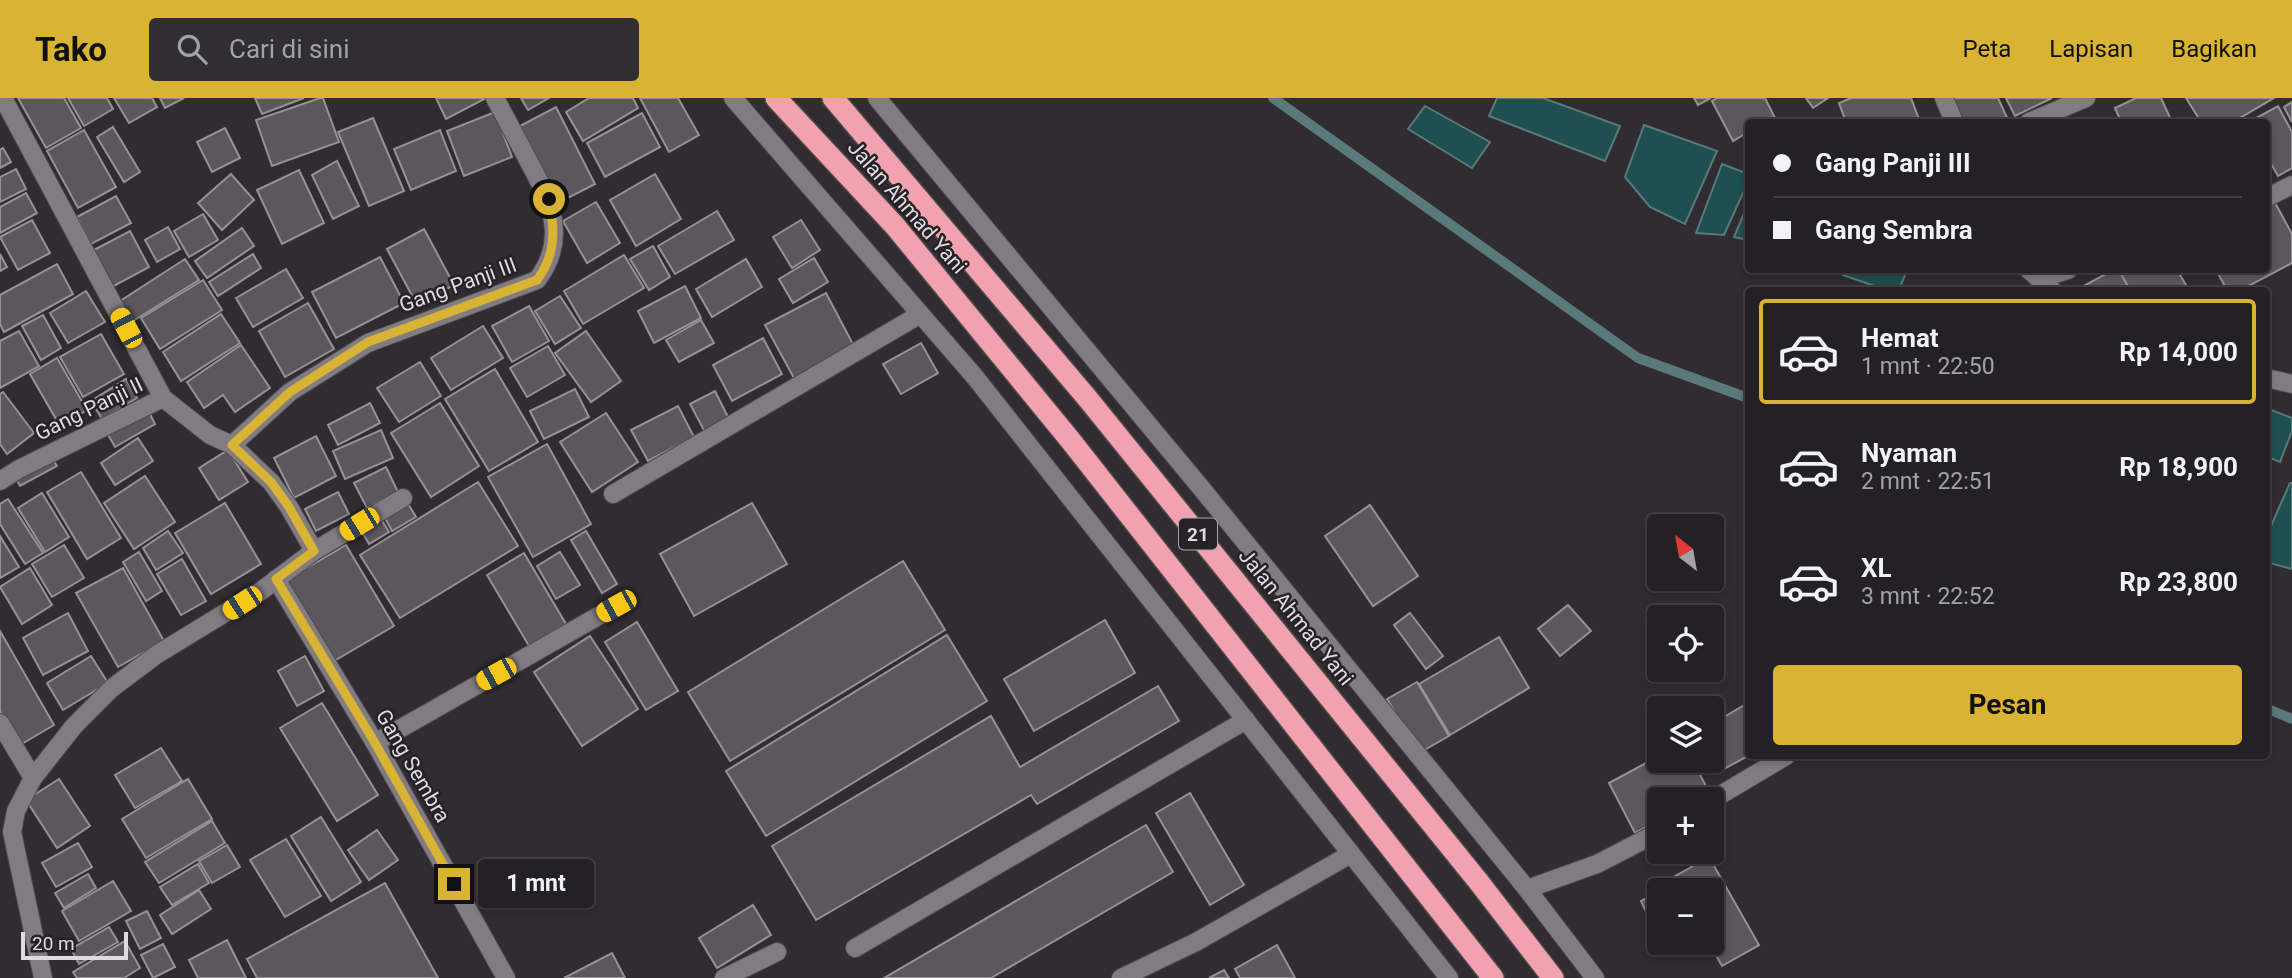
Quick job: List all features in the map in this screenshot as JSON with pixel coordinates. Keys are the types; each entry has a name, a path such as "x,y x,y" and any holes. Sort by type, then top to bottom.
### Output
{"highway":[{"name":"Jalan Ahmad Yani","path":"776,98 895,226 1071,442 1493,978"},
{"name":"Jalan Ahmad Yani","path":"833,98 1088,399 1478,881 1553,978"}],"street":[{"path":"3,98 163,398 210,435 232,445 271,482 314,551"},
{"name":"Gang Panji III","path":"232,445 290,392 368,342 537,280 545,269 552,244 554,225 549,199 495,98"},
{"path":"733,98 975,377 1449,978"},
{"path":"877,98 1193,478 1527,889 1595,978"},
{"path":"1944,98 1953,119"},
{"path":"2036,119 2086,98"},
{"path":"2270,196 2292,185"},
{"path":"2040,280 2060,273"},
{"path":"612,494 919,315"},
{"path":"2270,379 2292,384"},
{"name":"Gang Panji II","path":"0,481 163,398"},
{"path":"43,978 12,832 16,811 33,778 74,726 112,688 156,655 224,615 314,551 403,498"},
{"name":"Gang Sembra","path":"276,579 375,743 506,978"},
{"path":"375,743 616,606"},
{"path":"855,948 1246,720"},
{"path":"0,723 33,778"},
{"path":"1724,793 1781,759"},
{"path":"1527,889 1597,864 1647,838"},
{"path":"1121,978 1196,942 1351,854"},
{"path":"724,978 777,952"}],"water":[{"path":"1497,98 1543,98 1620,126 1605,161 1489,116"},
{"path":"1425,106 1490,142 1472,168 1408,129"},
{"path":"1644,125 1717,151 1685,224 1650,207 1625,177"},
{"path":"1722,164 1745,173 1745,189 1724,235 1696,233"},
{"path":"1745,211 1745,239 1734,237"},
{"path":"1906,273 1900,287 1877,287 1843,275"},
{"path":"2270,410 2292,418 2292,431 2280,462 2270,458"},
{"path":"2292,483 2292,569 2270,563 2270,528"}],"building":[{"path":"18,98 64,98 81,128 46,148"},
{"path":"68,98 107,98 113,109 84,126"},
{"path":"114,98 152,98 157,107 129,123"},
{"path":"160,98 184,98 165,108"},
{"path":"255,98 304,98 262,114"},
{"path":"323,98 339,142 272,166 256,120"},
{"path":"436,98 486,98 446,119"},
{"path":"521,98 549,98 528,110"},
{"path":"589,98 633,98 638,108 583,141 566,112"},
{"path":"640,98 678,98 699,135 669,152"},
{"path":"1694,98 1711,98 1698,105"},
{"path":"1717,98 1765,98 1775,118 1745,119 1745,134 1733,141 1712,101"},
{"path":"1806,98 1828,98 1813,108"},
{"path":"1851,98 1911,98 1919,119 1845,119 1839,103"},
{"path":"1947,98 1998,98 2008,119 1957,119"},
{"path":"2006,98 2052,98 2015,116"},
{"path":"2136,98 2161,98 2171,119 2120,119 2115,108"},
{"path":"2186,98 2274,98 2238,119 2199,119"},
{"path":"2292,102 2292,122 2284,107"},
{"path":"2278,106 2292,132 2292,168 2278,176 2270,162 2270,119 2254,119"},
{"path":"556,107 595,184 560,202 520,126"},
{"path":"495,112 512,157 464,176 447,131"},
{"path":"642,113 660,147 605,177 587,143"},
{"path":"373,118 404,191 369,206 338,132"},
{"path":"113,127 140,172 124,182 97,137"},
{"path":"225,128 240,158 212,172 197,142"},
{"path":"84,130 116,187 78,208 47,151"},
{"path":"440,130 456,171 411,190 394,149"},
{"path":"3,148 11,162 0,168 0,150"},
{"path":"337,161 359,206 333,219 312,175"},
{"path":"16,169 26,189 0,202 0,177"},
{"path":"299,170 324,223 282,244 257,190"},
{"path":"231,174 254,200 222,230 198,203"},
{"path":"655,174 681,219 636,246 610,200"},
{"path":"26,193 37,213 0,233 0,207"},
{"path":"116,196 131,223 91,244 77,217"},
{"path":"2273,199 2292,234 2292,263 2247,287 2225,287 2218,273 2270,273 2270,201"},
{"path":"596,202 620,243 587,263 563,221"},
{"path":"717,211 734,240 675,274 658,246"},
{"path":"203,214 218,240 189,257 174,231"},
{"path":"32,220 50,253 18,270 0,237"},
{"path":"801,220 820,250 792,268 773,237"},
{"path":"168,227 180,249 157,262 145,240"},
{"path":"242,228 254,246 207,278 195,261"},
{"path":"424,229 454,285 417,305 387,249"},
{"path":"130,231 149,267 112,287 92,251"},
{"path":"653,246 670,277 649,290 630,259"},
{"path":"0,254 7,267 0,271"},
{"path":"253,254 261,268 218,296 209,282"},
{"path":"624,255 644,288 583,324 564,291"},
{"path":"380,257 404,303 336,338 312,292"},
{"path":"814,258 828,282 793,303 779,279"},
{"path":"185,259 199,280 133,321 120,301"},
{"path":"746,259 762,287 712,317 696,289"},
{"path":"57,264 73,294 4,332 0,324 0,295"},
{"path":"286,269 303,298 253,327 236,298"},
{"path":"2108,273 2121,273 2128,287 2082,287"},
{"path":"2121,273 2179,273 2187,287 2128,287"},
{"path":"203,280 222,310 160,349 141,318"},
{"path":"685,286 701,318 654,343 638,311"},
{"path":"86,291 105,322 68,343 50,313"},
{"path":"826,293 855,348 795,380 765,325"},
{"path":"560,296 581,328 555,344 535,311"},
{"path":"308,303 334,349 285,377 259,331"},
{"path":"529,306 549,341 512,362 492,326"},
{"path":"221,314 240,343 181,381 163,352"},
{"path":"43,315 61,348 41,360 22,326"},
{"path":"701,320 714,343 679,362 666,340"},
{"path":"483,326 503,358 451,390 431,358"},
{"path":"19,331 39,366 0,388 0,341"},
{"path":"586,331 621,381 591,402 555,353"},
{"path":"101,334 124,374 83,397 60,357"},
{"path":"763,338 782,374 732,401 713,365"},
{"path":"921,343 938,373 901,394 883,364"},
{"path":"241,345 270,388 235,412 223,395 204,408 187,382"},
{"path":"548,346 565,375 527,397 510,368"},
{"path":"57,358 87,410 60,426 30,374"},
{"path":"420,362 441,396 399,422 377,388"},
{"path":"495,369 538,442 489,471 445,399"},
{"path":"126,379 137,398 102,419 91,401"},
{"path":"575,389 589,417 544,439 530,411"},
{"path":"715,391 730,421 706,434 690,404"},
{"path":"3,392 34,433 7,454 0,444 0,394"},
{"path":"370,403 380,423 338,445 328,425"},
{"path":"440,403 479,466 431,497 391,433"},
{"path":"678,406 694,437 648,461 631,430"},
{"path":"148,410 155,424 115,447 107,433"},
{"path":"606,413 638,462 592,492 560,442"},
{"path":"381,430 393,458 345,479 333,451"},
{"path":"316,436 336,476 294,498 274,458"},
{"path":"138,438 153,461 115,485 101,463"},
{"path":"547,444 591,524 533,557 488,477"},
{"path":"228,450 248,482 219,500 199,468"},
{"path":"51,457 57,466 20,486 15,477"},
{"path":"386,467 398,492 367,508 354,483"},
{"path":"81,472 121,538 87,559 47,492"},
{"path":"145,476 175,522 134,549 104,503"},
{"path":"478,482 518,546 400,618 360,555"},
{"path":"338,492 349,514 316,531 305,509"},
{"path":"42,493 69,537 45,552 18,508"},
{"path":"8,499 43,553 25,564 0,524 0,504"},
{"path":"407,502 416,517 392,531 384,516"},
{"path":"225,503 261,564 211,594 175,533"},
{"path":"752,503 787,564 694,616 660,554"},
{"path":"1370,505 1418,576 1373,606 1325,536"},
{"path":"381,519 389,532 369,544 361,530"},
{"path":"168,531 183,553 156,570 143,548"},
{"path":"586,531 617,584 602,593 571,540"},
{"path":"0,536 19,567 0,578"},
{"path":"64,545 84,578 52,597 32,564"},
{"path":"346,545 394,626 329,664 281,583"},
{"path":"139,552 162,591 146,601 123,562"},
{"path":"560,552 580,585 556,599 537,566"},
{"path":"524,553 566,624 529,646 487,575"},
{"path":"182,559 206,601 181,615 157,574"},
{"path":"903,561 945,630 730,761 688,692"},
{"path":"30,568 52,605 22,624 0,587"},
{"path":"123,568 164,641 118,667 76,593"},
{"path":"1568,605 1591,631 1560,656 1538,629"},
{"path":"68,613 88,651 43,675 23,638"},
{"path":"1410,613 1443,656 1426,669 1394,625"},
{"path":"1105,620 1135,673 1034,731 1004,679"},
{"path":"637,622 678,691 646,710 605,642"},
{"path":"0,631 54,725 20,745 0,711"},
{"path":"947,635 987,701 766,836 726,771"},
{"path":"590,636 638,709 582,746 534,672"},
{"path":"1499,637 1529,688 1450,735 1419,684"},
{"path":"91,656 108,683 63,710 47,683"},
{"path":"305,656 324,691 297,706 278,671"},
{"path":"1417,682 1449,736 1419,753 1387,699"},
{"path":"1158,686 1179,721 1037,804 1031,795 816,920 772,846 991,716 1020,767"},
{"path":"322,703 378,795 337,821 280,728"},
{"path":"1745,705 1745,758 1724,769 1724,717"},
{"path":"161,748 182,781 135,808 115,775"},
{"path":"1647,762 1647,773 1699,773 1706,787 1647,787 1647,827 1635,833 1609,783"},
{"path":"59,779 90,826 57,848 26,800"},
{"path":"188,779 212,819 146,858 122,819"},
{"path":"1190,793 1244,885 1210,905 1156,813"},
{"path":"321,817 361,882 331,901 291,836"},
{"path":"212,821 225,843 159,883 145,862"},
{"path":"1146,825 1173,872 991,978 884,978"},
{"path":"377,830 398,860 369,880 348,850"},
{"path":"286,839 321,896 285,917 250,860"},
{"path":"78,843 92,867 56,887 42,863"},
{"path":"227,845 240,867 212,883 199,861"},
{"path":"198,864 209,883 172,905 160,887"},
{"path":"1697,864 1713,864 1721,878 1672,878"},
{"path":"88,874 96,888 64,908 55,893"},
{"path":"113,881 131,911 79,941 62,911"},
{"path":"385,883 438,978 257,978 247,959"},
{"path":"1724,883 1759,945 1722,966 1716,955 1724,955"},
{"path":"199,890 211,909 172,934 160,915"},
{"path":"1647,898 1647,914 1641,901"},
{"path":"753,905 771,935 717,968 699,938"},
{"path":"147,911 161,938 140,949 126,921"},
{"path":"109,927 118,942 79,964 71,949"},
{"path":"227,940 246,978 198,978 189,960"},
{"path":"125,941 140,968 124,978 77,978 73,972"},
{"path":"163,944 175,967 153,978 141,955"},
{"path":"1277,945 1295,978 1240,978 1235,969"},
{"path":"612,953 625,978 564,978"},
{"path":"1224,970 1229,978 1209,978"}],"waterway":[{"path":"1273,98 1638,358 1745,397"},
{"path":"2270,710 2292,719"}],"route":[{"path":"454,884 375,743 276,579 314,551 271,482 232,445 290,392 368,342 537,280 545,269 552,244 554,225 549,199"}]}
